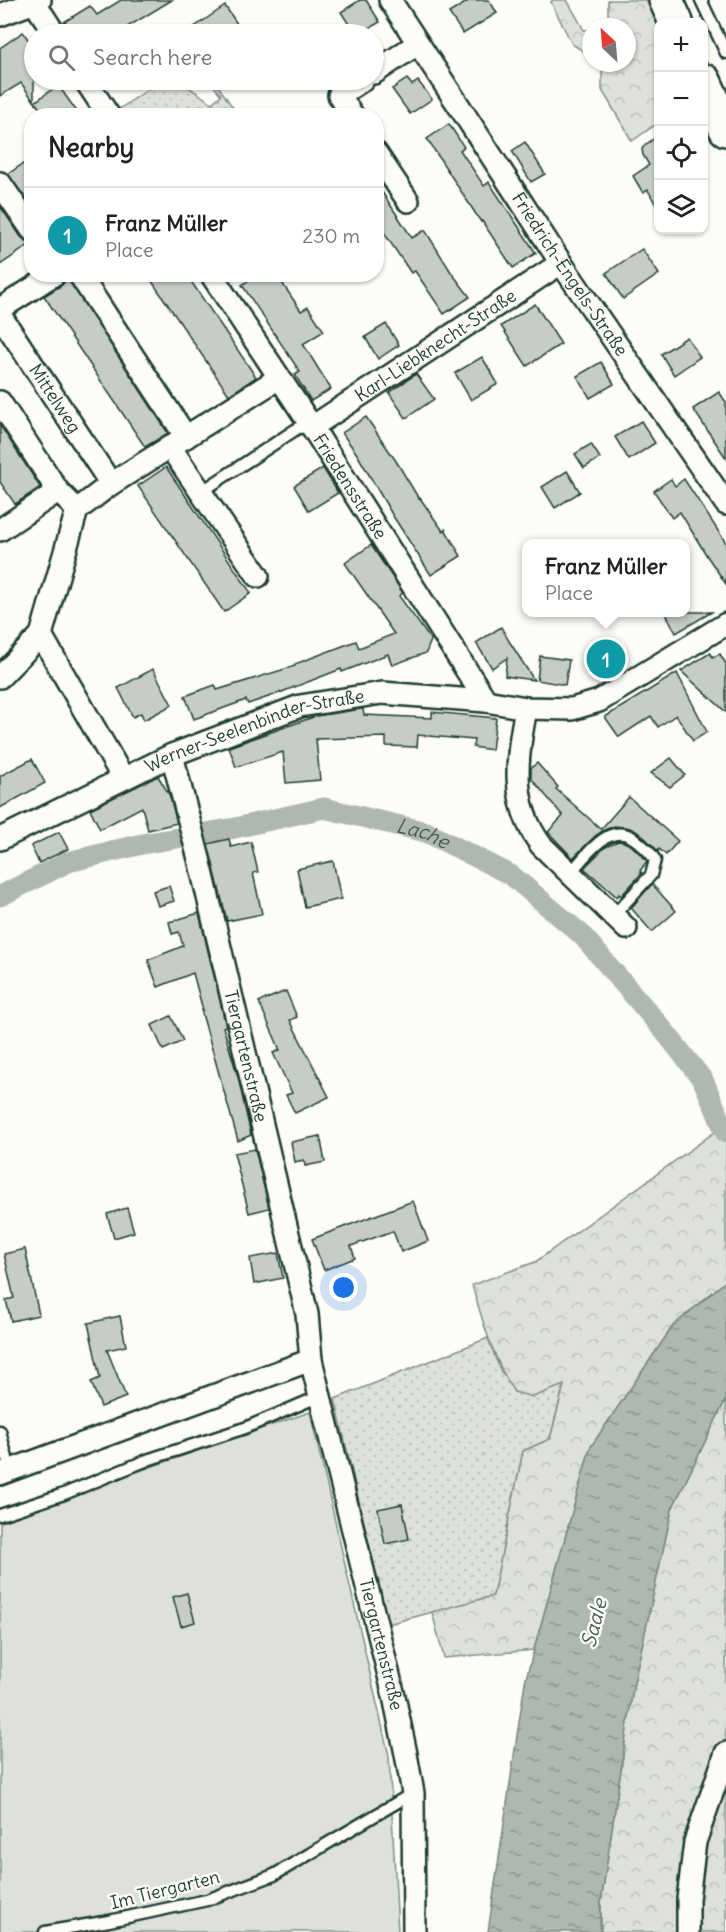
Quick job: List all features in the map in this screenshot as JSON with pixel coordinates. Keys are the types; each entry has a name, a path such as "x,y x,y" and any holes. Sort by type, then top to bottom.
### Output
{"main road":[{"path":"666,0 674,18"},
{"path":"708,90 726,129"}],"street":[{"name":"Friedrich-Engels-Straße","path":"390,0 561,263 726,504"},
{"path":"0,15 37,1 50,24"},
{"path":"384,66 417,44"},
{"path":"92,90 104,108"},
{"path":"347,90 339,95 347,108"},
{"path":"384,165 408,201"},
{"path":"0,183 24,218"},
{"name":"Karl-Liebknecht-Straße","path":"312,427 561,263"},
{"path":"0,309 42,282"},
{"path":"84,282 178,442 201,492 258,576"},
{"name":"Friedensstraße","path":"216,282 312,427 486,701"},
{"name":"Mittelweg","path":"0,315 111,484"},
{"path":"0,677 41,636 77,510 111,484 279,378"},
{"path":"0,402 58,491 77,510"},
{"path":"0,530 58,491"},
{"name":"Werner-Seelenbinder-Straße","path":"0,839 172,754 300,706 382,693 486,701 526,708 572,709 599,701 726,624"},
{"path":"41,636 123,778"},
{"path":"526,708 519,746 518,772 524,817 541,845 620,922"},
{"name":"Tiergartenstraße","path":"172,754 307,1314 311,1360 394,1696 413,1793 414,1932"},
{"path":"5,1472 311,1360"},
{"path":"688,1932 688,1899 695,1842 726,1754"}],"lane":[{"path":"701,0 726,53"},
{"path":"201,492 298,428 312,427"},
{"path":"570,873 601,840 612,834 628,834 650,851 655,861 651,874 620,922"},
{"path":"0,1515 245,1428 320,1396"},
{"path":"0,1431 5,1472"},
{"name":"Im Tiergarten","path":"45,1932 207,1900 274,1875 413,1793"}],"green space":[{"path":"567,0 582,26 582,50 572,44 551,2"},
{"path":"608,0 646,0 655,18 654,126 632,141 602,90 602,72 636,72 636,18 608,18"},
{"path":"147,90 193,90 212,103 221,95 217,90 221,90 233,108 121,108"},
{"path":"726,1124 726,1281 673,1326 590,1448 534,1650 444,1658 432,1612 493,1596 523,1451 550,1439 564,1385 533,1397 514,1392 494,1353 472,1285 535,1262"},
{"path":"488,1338 501,1372 533,1397 564,1384 550,1439 523,1451 493,1596 388,1624 335,1399"},
{"path":"726,1399 726,1932 601,1932 601,1902 634,1682 672,1509"},
{"path":"310,1412 389,1756 398,1932 0,1932 0,1519"}],"water":[{"name":"Saale","path":"726,1281 726,1399 672,1509 634,1682 601,1902 600,1932 488,1932 525,1682 590,1448 673,1326"}],"building":[{"path":"121,0 172,0 132,24 65,24 64,22 90,6 97,15"},
{"path":"360,0 366,0 380,22 349,24 341,12"},
{"path":"470,0 489,0 497,13 463,34 449,13"},
{"path":"225,6 237,24 199,24"},
{"path":"24,33 24,87 21,83 0,96 0,48"},
{"path":"407,79 412,85 418,81 432,99 410,114 392,89"},
{"path":"26,90 34,90 34,101"},
{"path":"51,90 62,90 74,108 39,108 35,102"},
{"path":"449,124 464,147 460,150 484,186 489,182 536,253 513,268 427,139"},
{"path":"654,139 654,201 648,190 643,193 633,176 649,165 643,155 642,149"},
{"path":"525,142 545,174 531,182 512,151"},
{"path":"24,163 24,196 8,174"},
{"path":"384,195 412,238 425,230 451,272 470,297 444,314 415,271 411,273 384,233"},
{"path":"0,206 24,239 24,248 0,265"},
{"path":"642,249 659,274 623,299 606,273"},
{"path":"64,282 70,282 168,433 145,447 44,296"},
{"path":"152,282 191,282 256,377 229,395"},
{"path":"246,282 281,282 301,311 308,307 324,331 303,344 331,389 311,401 295,375 300,372 242,285"},
{"path":"535,304 561,344 527,366 501,326"},
{"path":"386,324 399,345 378,359 365,337"},
{"path":"687,337 700,357 674,375 661,354"},
{"path":"482,357 498,384 471,400 455,373"},
{"path":"601,362 614,384 590,398 577,376"},
{"path":"416,374 434,399 406,418 389,393"},
{"path":"719,392 726,402 726,458 693,409"},
{"path":"366,417 419,499 443,531 445,529 461,556 431,575 342,433"},
{"path":"641,421 655,443 629,460 615,437"},
{"path":"0,425 40,487 15,504 0,482"},
{"path":"591,444 600,458 584,468 575,454"},
{"path":"166,467 251,593 224,612 138,486"},
{"path":"323,468 338,493 309,511 294,486"},
{"path":"567,471 580,492 555,508 542,487"},
{"path":"671,479 675,486 684,479 726,543 726,584 680,512 672,518 654,491"},
{"path":"371,545 403,593 399,596 431,640 426,653 392,665 388,654 248,704 246,700 194,719 185,696 215,685 217,690 295,666 295,664 356,641 359,648 394,634 345,563"},
{"path":"690,612 712,612 676,633 668,617 690,617"},
{"path":"501,627 534,680 505,676 507,658 492,668 476,643"},
{"path":"610,639 626,665 603,679 587,654"},
{"path":"710,653 713,657 720,654 726,664 726,712 681,671"},
{"path":"540,656 569,660 565,685 537,680"},
{"path":"153,669 172,705 144,720 141,713 133,717 118,688"},
{"path":"677,673 707,732 693,741 676,715 658,727 651,716 619,737 605,717"},
{"path":"363,709 364,715 432,718 432,712 496,718 492,750 473,747 474,740 418,735 417,747 386,746 386,737 316,739 320,780 286,783 283,752 236,767 229,747 316,716"},
{"path":"671,758 685,775 670,787 651,773"},
{"path":"32,759 45,783 0,808 0,776"},
{"path":"537,763 558,787 556,789 601,829 629,797 678,841 666,855 659,849 658,851 641,834 630,828 615,826 595,836 573,858 548,832 563,816 531,778 531,768"},
{"path":"158,776 170,796 177,823 148,830 142,807 100,829 90,809"},
{"path":"59,832 68,849 39,863 31,846"},
{"path":"229,839 231,847 251,842 258,872 253,873 262,914 227,921 208,844"},
{"path":"618,841 632,846 647,861 640,871 642,873 621,896 619,894 617,897 584,868 604,848"},
{"path":"333,861 341,899 305,907 297,869"},
{"path":"652,884 676,911 652,932 631,908"},
{"path":"169,886 174,901 158,906 153,891"},
{"path":"199,913 226,1026 223,1027 238,1077 251,1135 238,1141 201,1010 203,1010 193,973 158,987 148,960 183,946 179,932 172,934 169,922"},
{"path":"286,991 297,1017 290,1020 329,1097 295,1113 286,1095 292,1093 273,1053 280,1050 259,1002"},
{"path":"171,1016 183,1041 163,1050 152,1025"},
{"path":"320,1136 325,1162 305,1166 304,1160 295,1162 291,1142"},
{"path":"255,1149 269,1208 249,1213 234,1153"},
{"path":"413,1201 428,1241 401,1252 393,1231 351,1246 355,1258 324,1270 312,1239"},
{"path":"127,1208 134,1232 114,1238 107,1214"},
{"path":"25,1249 39,1315 11,1321 6,1300 14,1298 4,1254"},
{"path":"278,1253 283,1278 254,1284 250,1258"},
{"path":"120,1316 126,1346 107,1350 126,1397 101,1407 91,1382 100,1378 88,1323"},
{"path":"402,1504 409,1539 385,1544 378,1509"},
{"path":"187,1593 195,1622 181,1626 173,1597"}],"waterway":[{"name":"Lache","path":"0,896 68,862 142,844 235,828 324,808 426,832 511,875 582,935 703,1080 726,1133"}],"place":[{"name":"Franz Müller","path":"606,659"}]}
